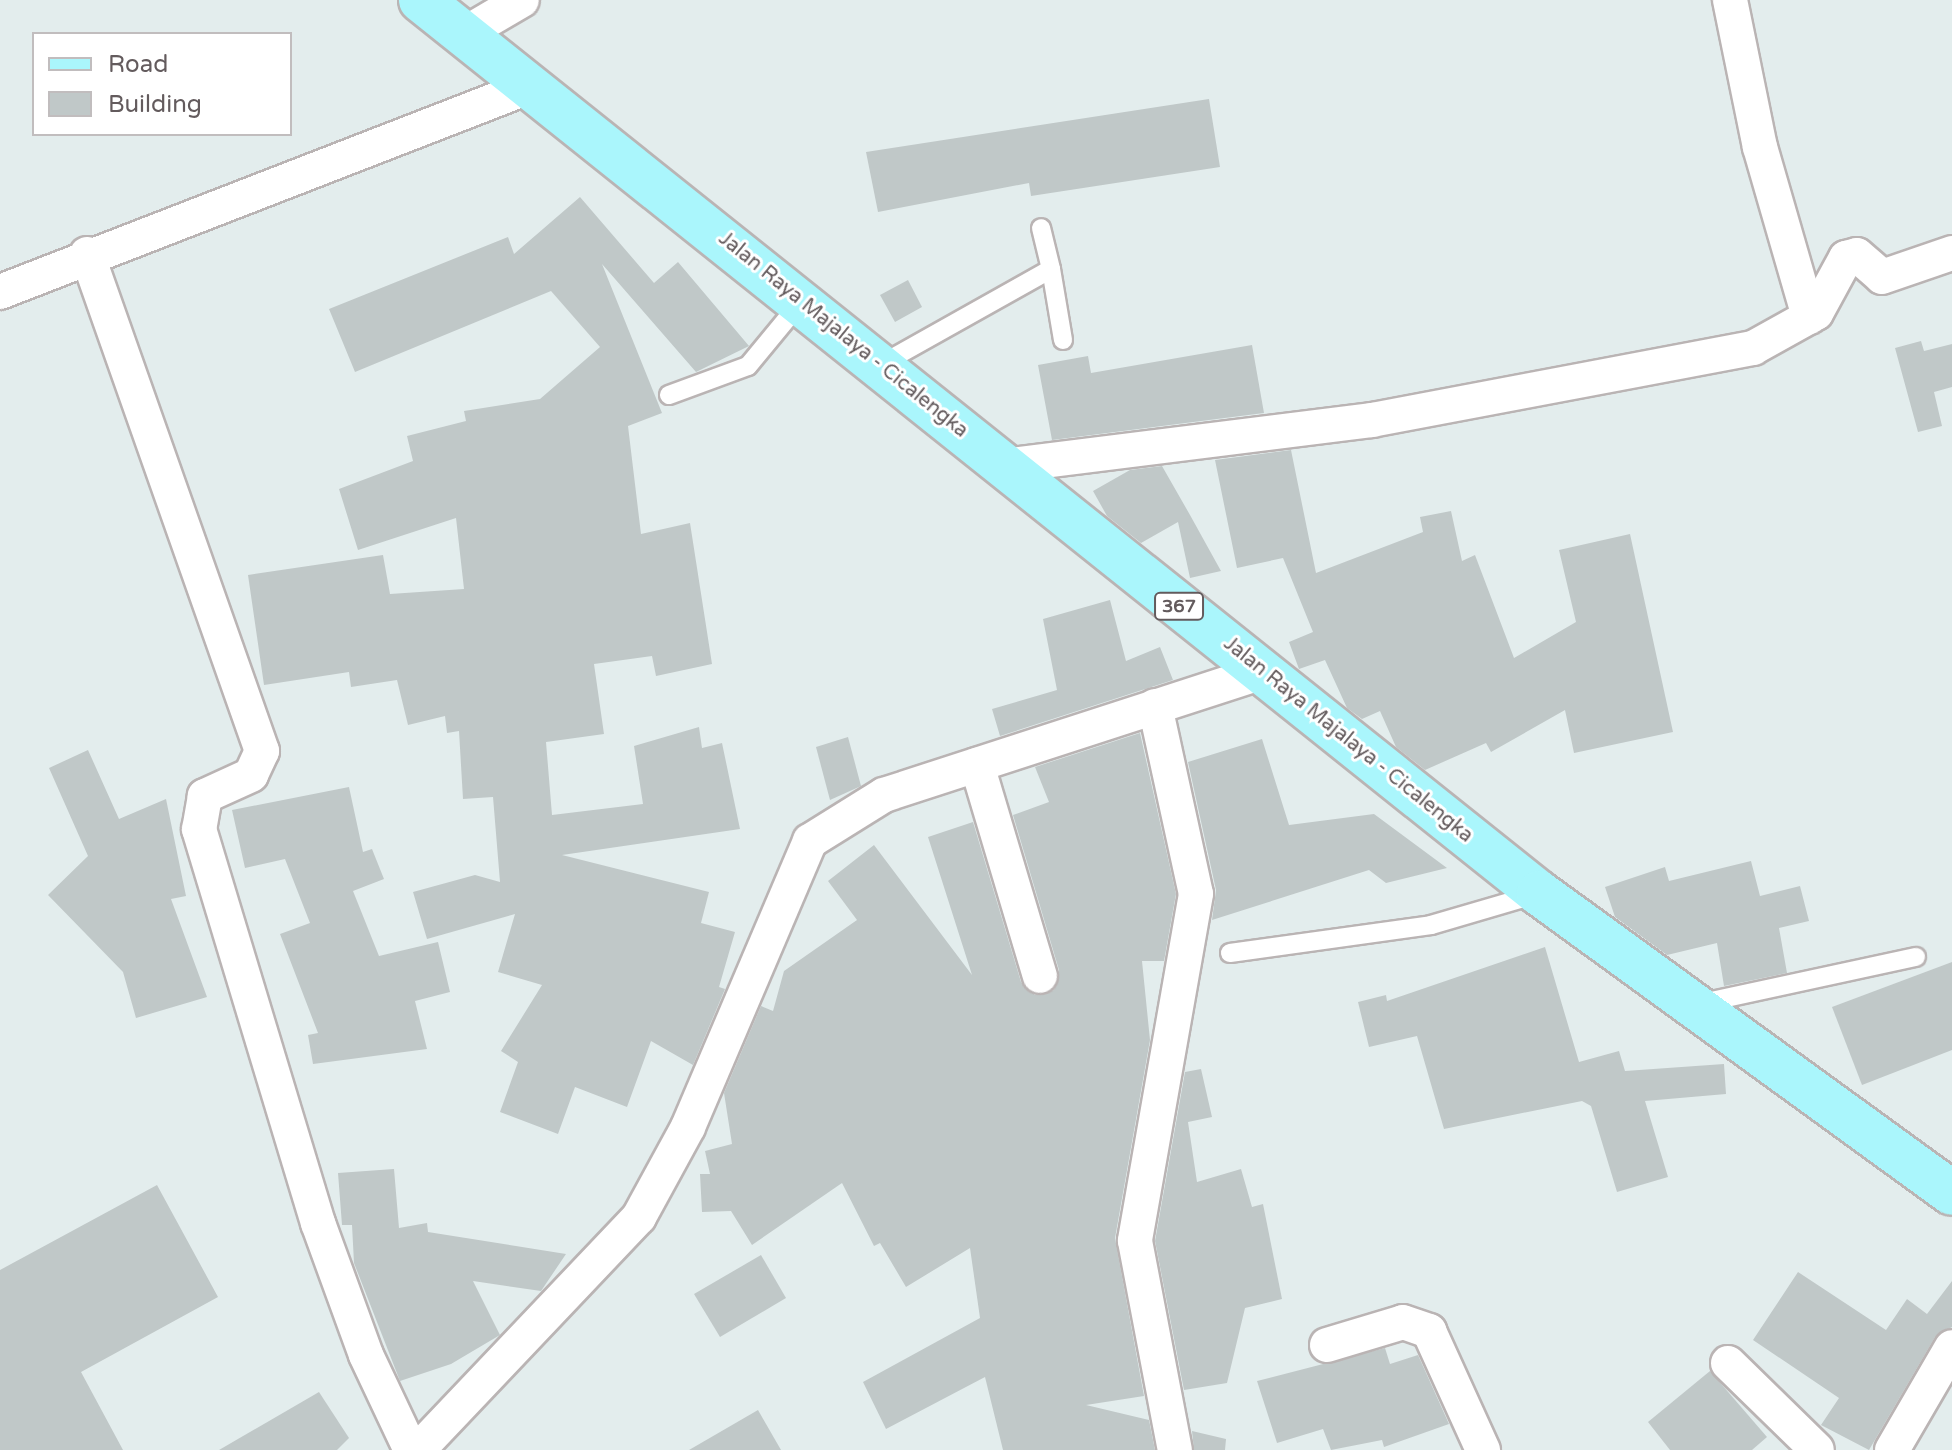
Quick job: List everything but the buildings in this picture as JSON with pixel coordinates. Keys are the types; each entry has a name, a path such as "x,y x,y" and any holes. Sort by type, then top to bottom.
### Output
{"main road":[{"name":"Jalan Raya Majalaya - Cicalengka","path":"421,0 1539,893 1952,1193"}],"street":[{"path":"464,34 522,0"},
{"path":"1730,0 1760,147 1809,317"},
{"path":"0,292 87,254 531,86"},
{"path":"1003,466 1402,415 1753,348 1809,317 1846,258 1857,255 1882,277 1952,253"},
{"path":"87,254 262,751 251,775 205,796 199,829 318,1223 366,1355 411,1450"},
{"path":"418,1450 639,1217 688,1127 810,841 884,795 1262,672"},
{"path":"1155,706 1196,894 1135,1241 1175,1450"},
{"path":"977,765 1040,976"},
{"path":"1327,1345 1403,1322 1429,1331 1483,1450"},
{"path":"1892,1450 1952,1347"},
{"path":"1728,1363 1817,1450"}],"lane":[{"path":"1041,228 1063,340"},
{"path":"880,365 1051,269"},
{"path":"669,395 748,366 801,301"},
{"path":"1230,953 1431,925 1539,893"},
{"path":"1691,1006 1916,957"}]}
